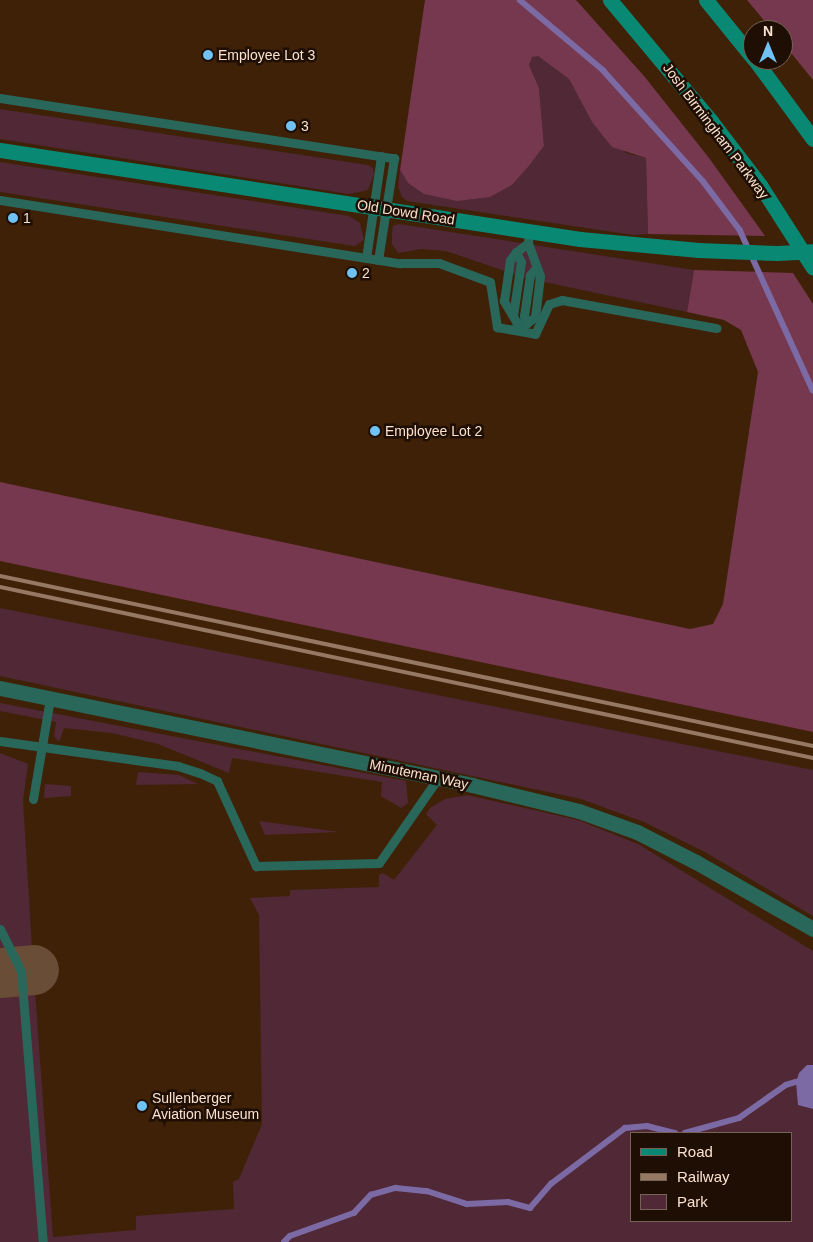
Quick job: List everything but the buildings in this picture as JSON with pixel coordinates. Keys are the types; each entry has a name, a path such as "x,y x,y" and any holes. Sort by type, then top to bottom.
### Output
{"street":[{"name":"Josh Birmingham Parkway","path":"610,0 711,121 760,185 813,268"},
{"path":"706,0 743,45"},
{"path":"762,70 813,139"},
{"name":"Old Dowd Road","path":"0,150 380,208 528,237 777,254 813,251"},
{"name":"Minuteman Way","path":"0,688 438,778 579,811 636,832 813,929"}],"lane":[{"path":"0,98 394,158 366,258"},
{"path":"378,260 381,156"},
{"path":"0,200 378,260 439,263 490,282 498,327 515,323 527,323 535,317 540,276 528,237"},
{"path":"515,323 521,262 516,252 528,237"},
{"path":"515,323 535,334 549,304 555,300 588,304 716,328"},
{"path":"33,799 50,698"},
{"path":"0,741 178,766 217,781 256,866 379,863 438,778"},
{"path":"0,929 21,971 43,1242"}],"green space":[{"path":"532,56 538,56 569,79 592,122 626,153 646,158 648,234 633,235 407,201 402,197 398,187 400,170 408,183 490,197 512,185 544,146 539,88 529,65"},
{"path":"0,109 368,165 373,168 374,174 368,190 349,194 0,139"},
{"path":"0,162 349,216 360,223 364,240 355,246 0,192"},
{"path":"399,224 694,270 687,312 525,278 446,251 421,249 398,253 392,244 392,232 393,226"},
{"path":"0,608 813,770 813,916 705,852 644,822 581,799 0,676"},
{"path":"0,703 406,781 408,803 401,808 381,796 382,782 232,758 229,773 158,744 112,733 64,728 59,742 54,736 56,722 0,711"},
{"path":"0,753 28,764 23,800 32,948 0,951"},
{"path":"138,772 179,775 198,784 136,785"},
{"path":"45,784 71,786 71,796 44,798"},
{"path":"467,795 578,820 638,844 813,951 813,1242 0,1242 0,993 35,991 53,1237 136,1230 136,1216 234,1209 233,1182 239,1179 262,1124 259,915 250,898 290,896 290,890 379,887 379,875 383,873 394,880 437,825 426,814 430,808 445,799"},
{"path":"259,821 339,832 265,835"}],"shaded area":[{"path":"425,0 576,0 644,76 709,158 765,236 648,234 646,158 612,147 592,122 569,79 538,56 532,57 529,65 539,88 544,146 512,185 490,197 457,201 424,194 408,183 400,170"},
{"path":"747,0 813,0 813,80 793,55 793,20 764,20"},
{"path":"694,270 793,273 813,304 813,732 0,561 0,482 690,629 713,624 723,604 758,372 741,330 724,320 687,312"},
{"path":"807,1065 813,1065 813,1109 798,1105 796,1082 799,1073"}],"waterway":[{"path":"520,0 603,70 703,181 740,230 813,390"},
{"path":"689,1132 739,1118 786,1085 796,1082 813,1084"},
{"path":"284,1242 290,1236 354,1213 371,1195 396,1188 427,1191 467,1204 508,1202 530,1208 551,1184 625,1128 647,1126 671,1132"}],"taxiway":[{"path":"0,973 34,970"}],"railway":[{"path":"0,576 813,746"},
{"path":"0,587 813,758"}],"place":[{"name":"Employee Lot 3","path":"208,55"},
{"name":"3","path":"291,126"},
{"name":"1","path":"13,218"},
{"name":"2","path":"352,273"},
{"name":"Employee Lot 2","path":"375,431"},
{"name":"Sullenberger Aviation Museum","path":"142,1106"}]}
